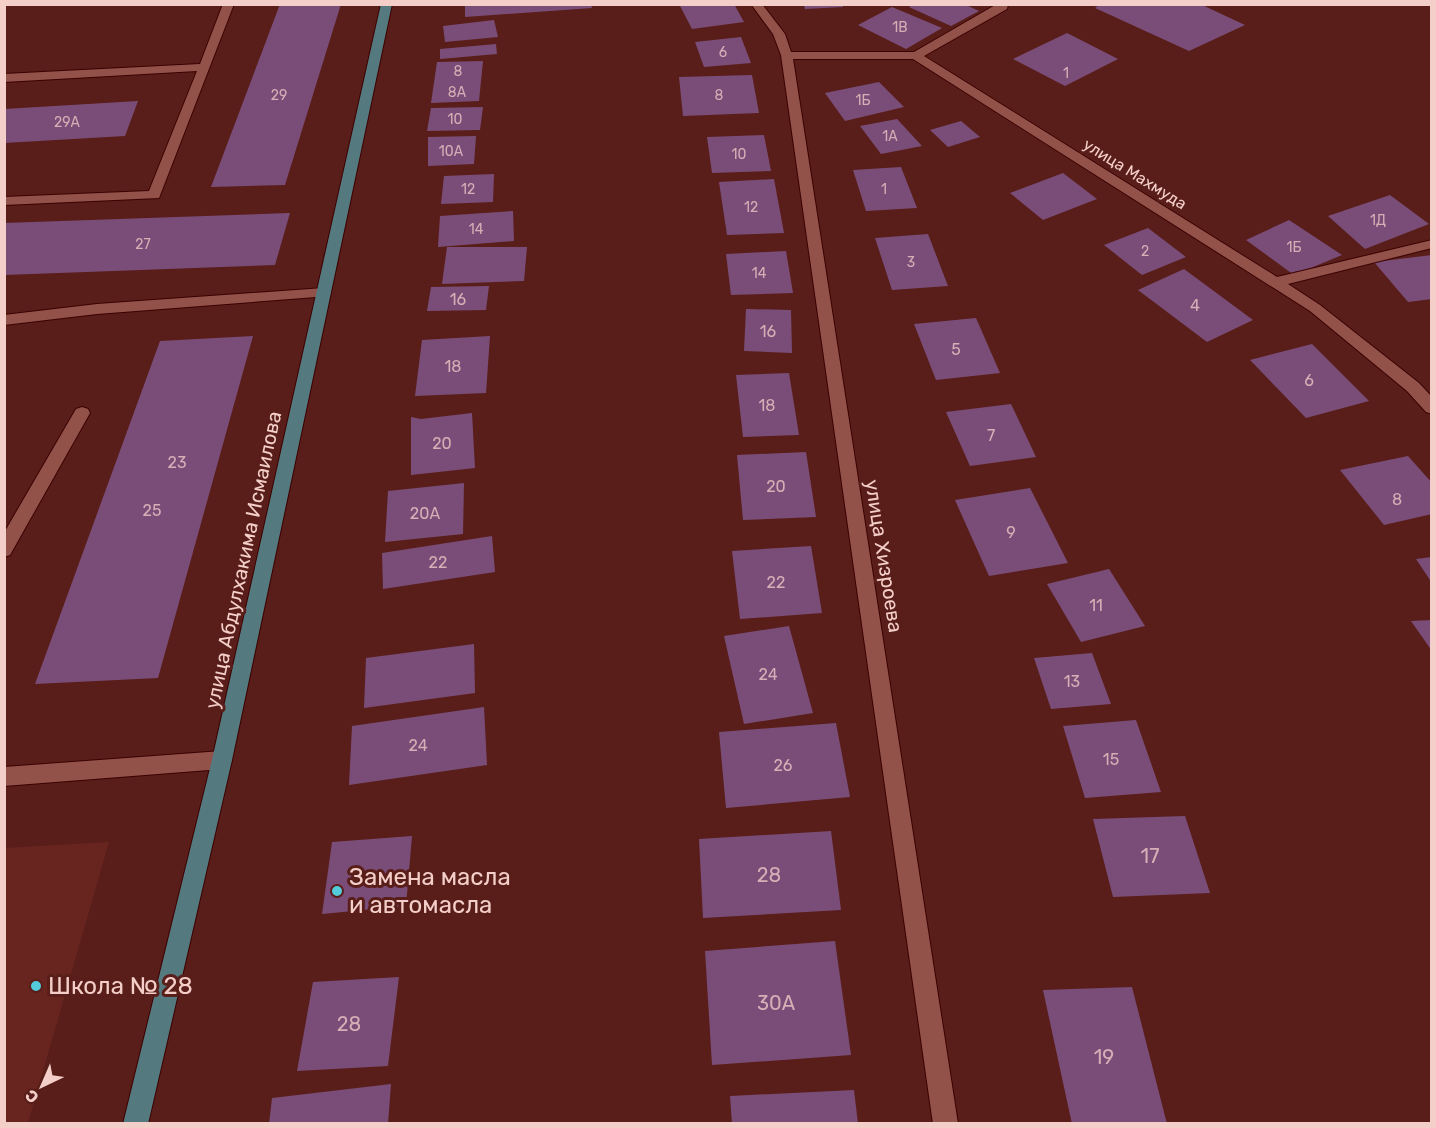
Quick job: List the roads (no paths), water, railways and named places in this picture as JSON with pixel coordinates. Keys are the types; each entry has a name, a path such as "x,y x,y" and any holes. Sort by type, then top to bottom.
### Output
{"main road":[{"name":"улица Абдулхакима Исмаилова","path":"135,1124 222,760 387,4"}],"street":[{"path":"4,201 154,195 229,4"},
{"name":"улица Хизроева","path":"756,4 778,34 787,55 946,1124"},
{"path":"787,55 916,56 1003,7 1002,4"},
{"name":"улица Махмуда","path":"916,56 1277,282 1315,308 1404,379 1431,408"},
{"path":"4,78 205,66"},
{"path":"1277,282 1431,244"},
{"path":"4,320 97,309 324,293"},
{"path":"4,550 82,413"},
{"path":"4,777 222,760"}],"place":[{"name":"Замена масла и автомасла","path":"337,891"},
{"name":"Школа № 28","path":"36,986"}]}
